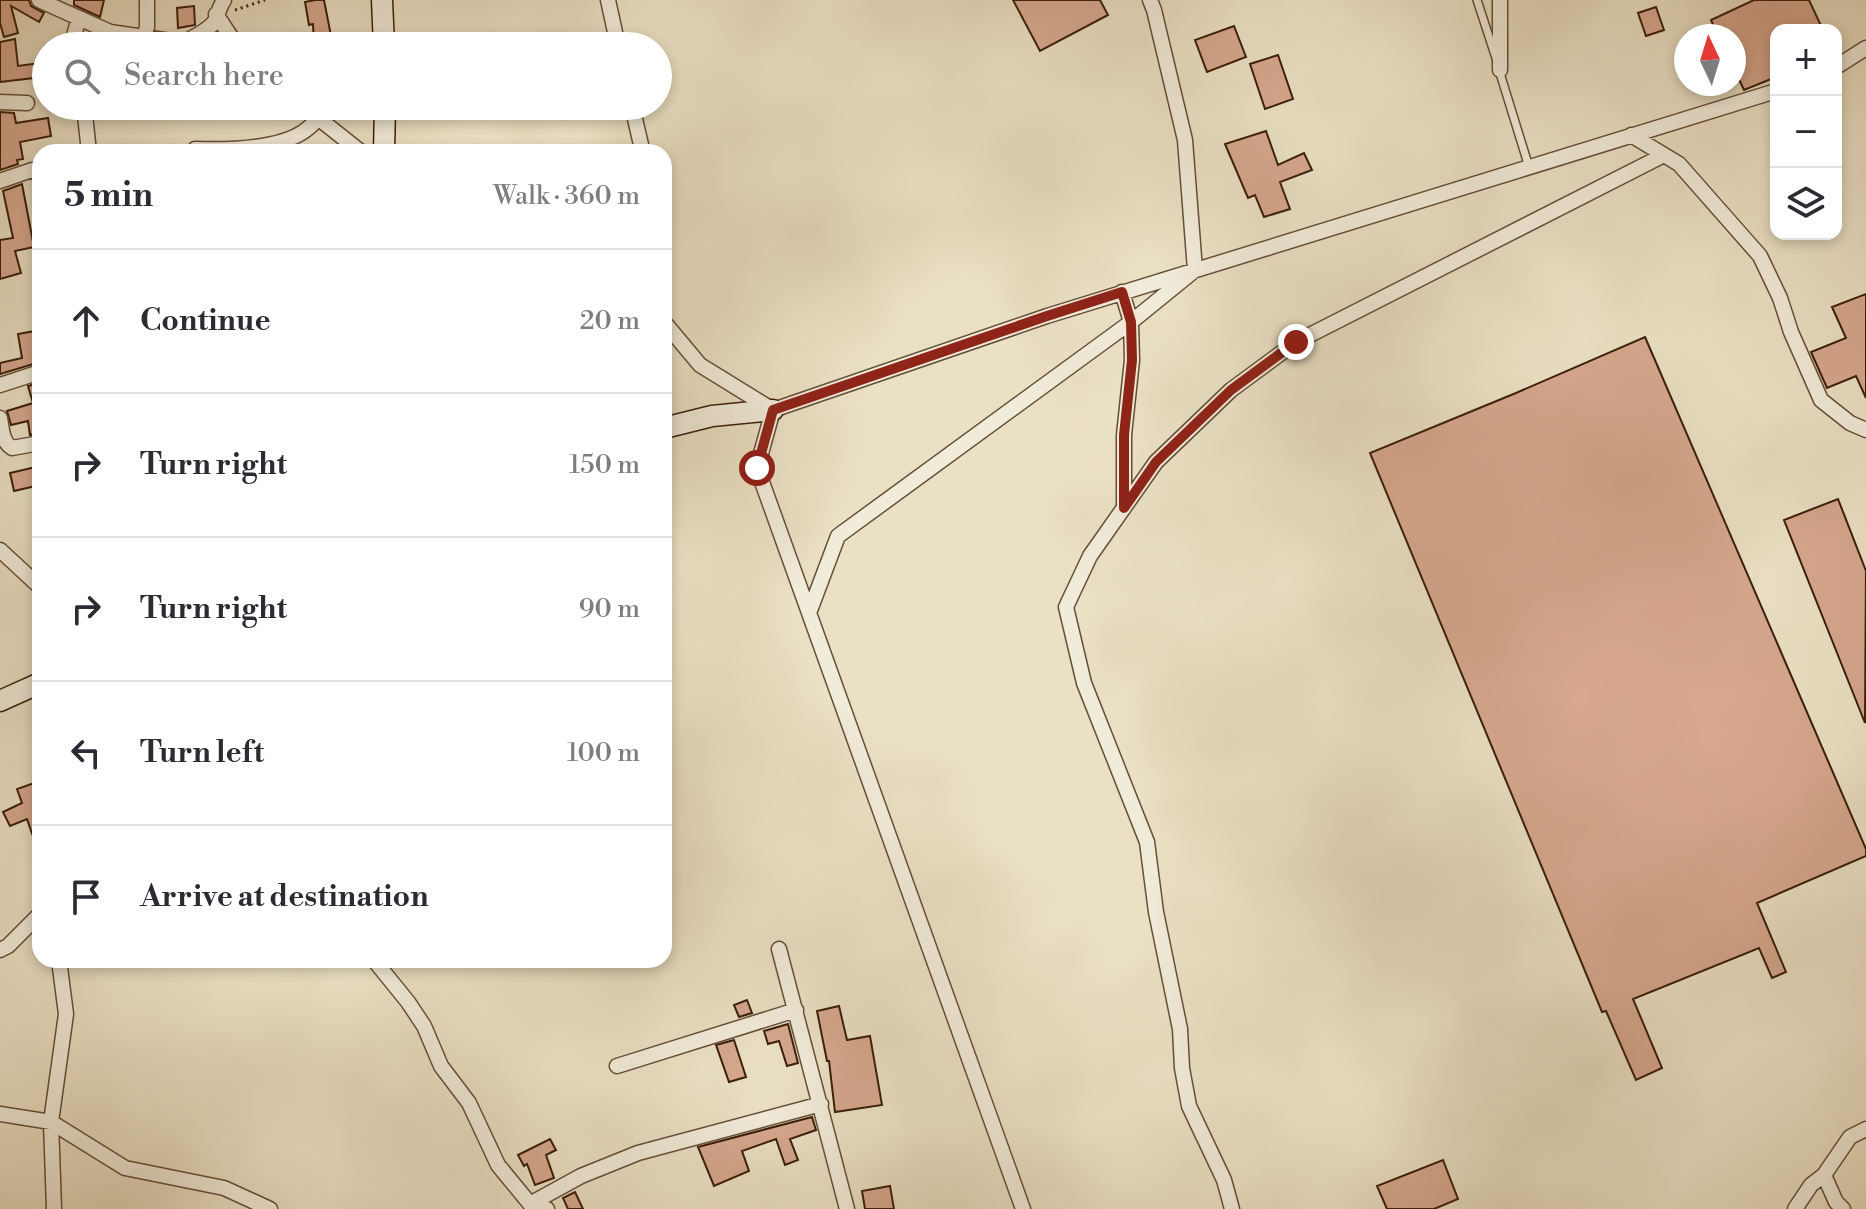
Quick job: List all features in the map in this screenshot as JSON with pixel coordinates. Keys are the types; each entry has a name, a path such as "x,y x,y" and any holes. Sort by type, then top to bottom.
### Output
{"street":[{"path":"39,0 110,32"},
{"path":"146,32 147,0"},
{"path":"200,32 215,21 224,0"},
{"path":"382,0 383,32"},
{"path":"608,0 615,32"},
{"path":"1150,0 1185,140 1195,270"},
{"path":"1500,0 1500,70"},
{"path":"216,14 228,32"},
{"path":"75,32 79,18"},
{"path":"1842,63 1866,48"},
{"path":"672,426 712,416 773,410 1122,292 1770,93"},
{"path":"0,102 27,103"},
{"path":"86,120 88,144"},
{"path":"267,144 302,133 317,120"},
{"path":"319,120 351,144"},
{"path":"384,144 385,120"},
{"path":"635,120 641,144"},
{"path":"1631,135 1679,164 1760,256 1821,400 1850,423 1866,430"},
{"path":"1232,1209 1224,1180 1189,1106 1182,1068 1180,1029 1156,912 1147,842 1084,683 1066,607 1090,556 1156,462 1231,390 1296,342 1664,155"},
{"path":"0,181 32,170"},
{"path":"809,613 838,536 1131,322 1195,270"},
{"path":"1122,292 1131,322 1132,360 1124,435 1124,508"},
{"path":"672,338 700,365 773,410"},
{"path":"0,385 32,375"},
{"path":"773,410 757,468 1023,1209"},
{"path":"0,418 3,439 12,448 32,444"},
{"path":"0,550 32,580"},
{"path":"0,701 32,687"},
{"path":"0,950 32,922"},
{"path":"779,949 821,1104 842,1208"},
{"path":"54,1209 51,1122 66,1014 60,968"},
{"path":"380,968 424,1026 441,1066 469,1103 498,1165 530,1204 547,1209"},
{"path":"617,1066 796,1010"},
{"path":"530,1204 581,1176 638,1153 821,1104"},
{"path":"0,1114 51,1122 125,1168 224,1188 270,1209"},
{"path":"1795,1209 1811,1185 1824,1175 1850,1137 1866,1129"},
{"path":"1824,1175 1836,1202 1843,1209"}],"lane":[{"path":"1477,0 1529,167"}],"path":[{"path":"216,14 265,0"}],"building":[{"path":"0,0 29,0 31,6 44,13 39,22 11,6 18,33 4,37 0,23"},
{"path":"74,0 104,0 100,17 74,5"},
{"path":"324,0 330,32 313,32 305,2"},
{"path":"1013,0 1100,0 1108,15 1040,51"},
{"path":"1754,0 1809,0 1820,24 1770,24 1770,79 1746,89 1746,24 1713,24 1711,20"},
{"path":"194,6 195,25 178,28 177,8"},
{"path":"1656,7 1664,30 1646,36 1638,13"},
{"path":"1234,26 1246,57 1207,72 1195,40"},
{"path":"15,39 18,66 32,64 32,78 0,82 0,42"},
{"path":"1278,55 1293,99 1265,109 1250,64"},
{"path":"0,112 14,113 16,123 48,120 51,136 20,142 23,159 0,170"},
{"path":"1266,131 1278,165 1304,153 1312,170 1280,182 1290,209 1264,217 1255,195 1248,198 1225,144"},
{"path":"22,184 32,247 15,251 21,273 0,279 0,240 13,238 3,191"},
{"path":"1866,294 1866,398 1856,376 1827,388 1811,352 1846,338 1832,307"},
{"path":"32,332 32,364 0,374 0,363 22,358 18,334"},
{"path":"1645,337 1866,849 1866,856 1757,903 1786,972 1772,978 1759,948 1633,999 1662,1068 1636,1080 1606,1011 1602,1012 1370,453"},
{"path":"32,403 32,435 28,421 11,425 7,411"},
{"path":"32,468 32,487 14,491 10,473"},
{"path":"1838,499 1866,571 1865,723 1784,520"},
{"path":"32,784 32,834 27,819 10,826 3,812 22,803 17,789"},
{"path":"747,1000 752,1013 739,1017 734,1005"},
{"path":"839,1006 847,1040 870,1036 882,1105 835,1112 829,1061 817,1011"},
{"path":"788,1024 798,1063 787,1066 779,1041 768,1044 764,1031"},
{"path":"734,1040 746,1077 729,1082 716,1045"},
{"path":"812,1117 816,1130 790,1139 798,1160 785,1165 776,1139 742,1151 749,1171 714,1186 698,1147"},
{"path":"550,1139 556,1150 546,1155 554,1178 535,1185 527,1164 524,1166 518,1155"},
{"path":"1443,1160 1458,1199 1434,1209 1387,1209 1377,1186"},
{"path":"890,1186 894,1209 865,1209 862,1191"},
{"path":"575,1192 583,1209 568,1209 563,1198"}],"route":[{"path":"757,468 773,410 1122,292 1131,322 1132,360 1124,435 1124,508 1156,462 1231,390 1296,342"}]}
